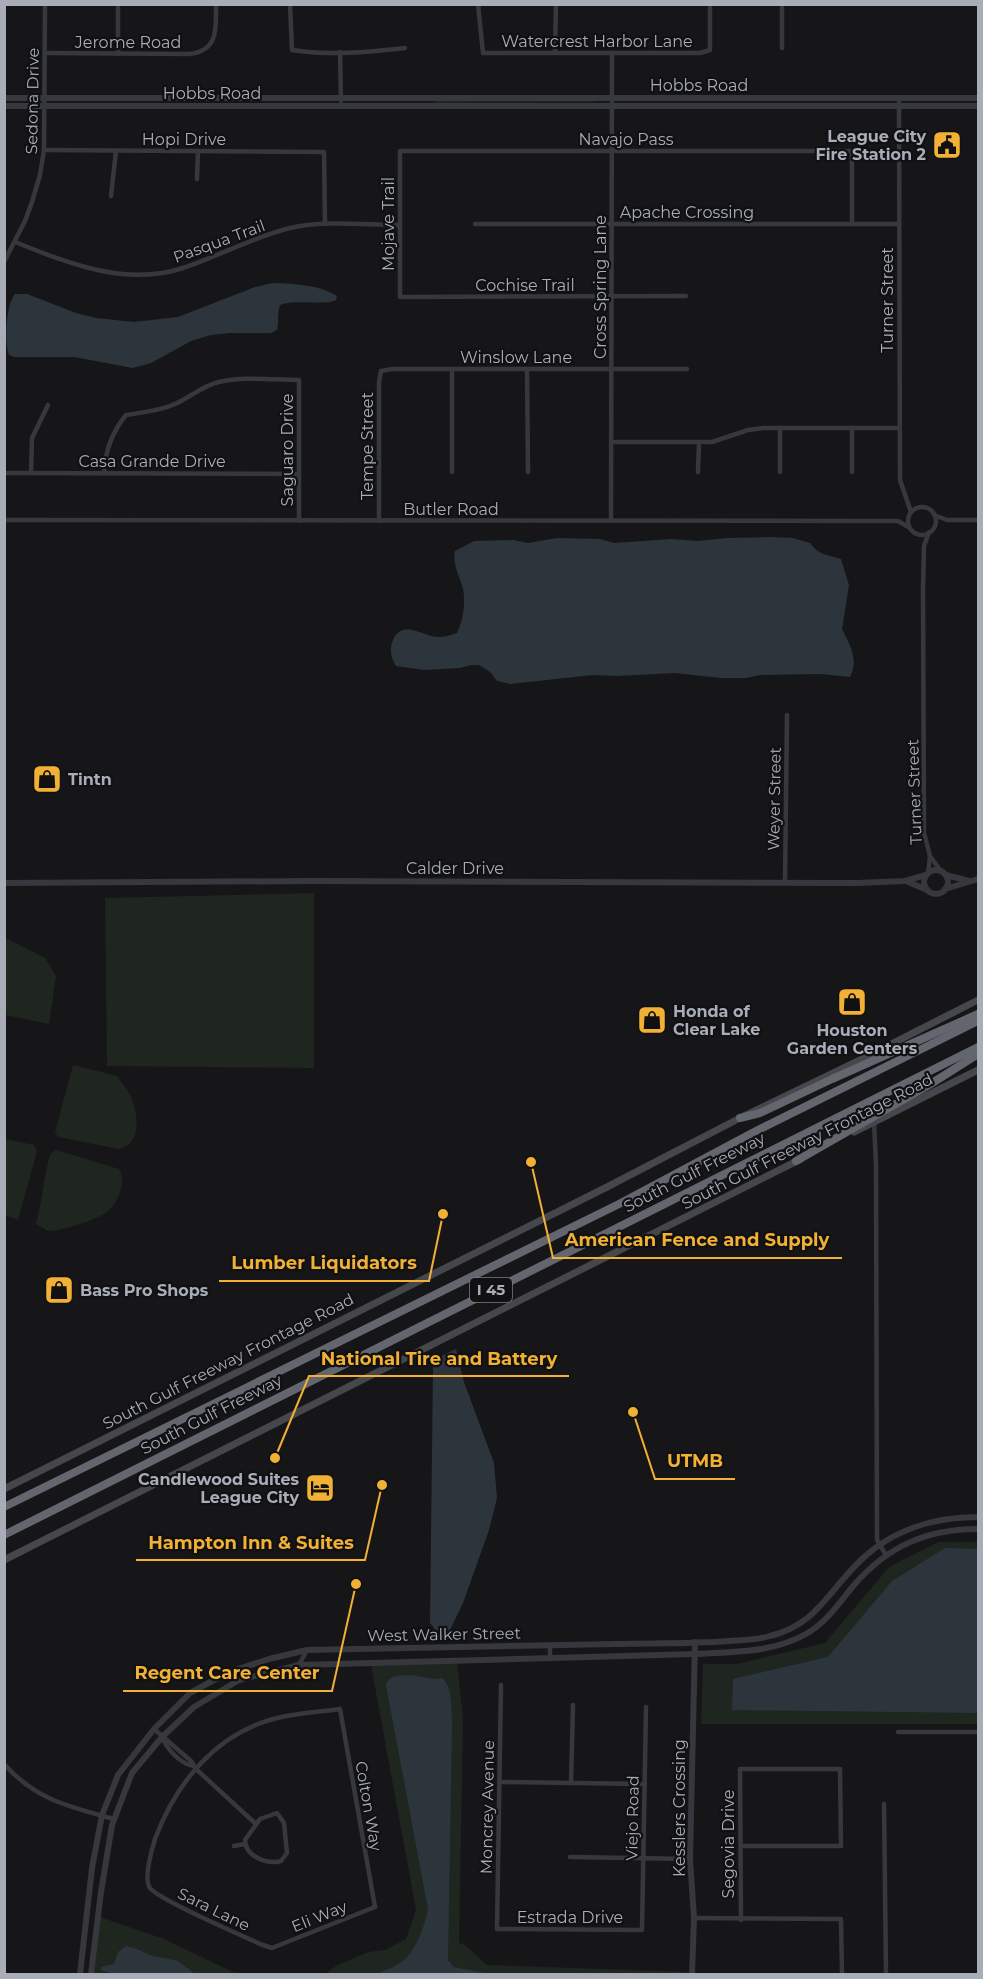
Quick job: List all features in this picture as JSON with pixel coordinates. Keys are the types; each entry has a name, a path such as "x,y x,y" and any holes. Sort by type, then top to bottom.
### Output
{"highway":[{"path":"740,1118 760,1113 978,1014"},
{"name":"South Gulf Freeway","path":"4,1507 619,1204 754,1132 978,1021"},
{"name":"South Gulf Freeway","path":"4,1535 978,1047"},
{"path":"796,1161 929,1085 978,1054"}],"main road":[{"name":"South Gulf Freeway Frontage Road","path":"4,1489 978,1000"},
{"name":"South Gulf Freeway Frontage Road","path":"4,1560 978,1070"}],"street":[{"name":"Sedona Drive","path":"4,262 32,202 45,150 45,4"},
{"path":"118,4 118,54"},
{"name":"Jerome Road","path":"45,53 197,53 209,46 215,33 216,4"},
{"path":"290,4 292,50 340,52 405,48"},
{"name":"Watercrest Harbor Lane","path":"478,4 483,53 700,53 710,50 710,4"},
{"path":"555,53 556,4"},
{"path":"782,4 782,48"},
{"path":"340,52 340,107"},
{"name":"Cross Spring Lane","path":"611,521 612,53"},
{"name":"Hobbs Road","path":"4,98 419,98 612,102 899,103 978,106"},
{"path":"419,98 419,106"},
{"name":"Hobbs Road","path":"899,103 978,98"},
{"name":"Hobbs Road","path":"4,106 340,107 612,102"},
{"name":"Turner Street","path":"899,103 900,480 910,513"},
{"name":"Hopi Drive","path":"45,150 324,152 325,225"},
{"path":"111,196 116,151"},
{"path":"197,179 198,151"},
{"name":"Navajo Pass","path":"400,151 852,151 852,224"},
{"name":"Mojave Trail","path":"400,151 400,297"},
{"name":"Apache Crossing","path":"475,224 899,224"},
{"name":"Pasqua Trail","path":"15,242 82,267 133,275 181,269 290,228 325,225 399,225"},
{"name":"Cochise Trail","path":"400,297 686,296"},
{"name":"Winslow Lane","path":"381,371 392,369 687,369"},
{"path":"452,369 452,472"},
{"path":"527,369 528,472"},
{"name":"Tempe Street","path":"379,521 379,382 381,371"},
{"name":"Saguaro Drive","path":"104,472 106,451 126,414 164,408 219,382 299,380 298,521"},
{"path":"31,472 32,438 48,405"},
{"path":"780,428 780,472"},
{"path":"852,428 852,472"},
{"path":"612,442 699,443 723,440 754,429 899,428"},
{"path":"698,472 699,443"},
{"name":"Casa Grande Drive","path":"4,473 299,474"},
{"path":"907,500 920,507 928,508 934,515 947,520 978,520"},
{"path":"920,507 898,521 918,534 929,532 947,520"},
{"path":"910,513 908,520 910,528"},
{"path":"934,515 934,527"},
{"name":"Butler Road","path":"4,520 898,521"},
{"name":"Turner Street","path":"929,532 924,546 923,588 924,833 930,856 943,873"},
{"name":"Turner Street","path":"918,534 924,546"},
{"name":"Weyer Street","path":"785,882 787,715"},
{"name":"Turner Street","path":"927,874 930,856"},
{"path":"970,881 932,871 927,874 924,883 934,894 978,879"},
{"path":"943,873 948,882 945,889"},
{"name":"Calder Drive","path":"4,883 313,881 857,883 905,881 927,874"},
{"name":"Calder Drive","path":"905,881 928,890"},
{"path":"874,1122 877,1529 879,1545 886,1555"},
{"name":"West Walker Street","path":"80,1974 92,1868 102,1815 118,1775 154,1729 190,1693 229,1672 307,1650 695,1642 761,1638 777,1634 801,1623 820,1608 859,1562 879,1545 900,1533 923,1524 946,1519 978,1517"},
{"name":"West Walker Street","path":"91,1974 101,1892 114,1819 132,1773 162,1737 194,1707 239,1680 299,1665 695,1654 772,1648 807,1633 828,1617 867,1570 886,1555 926,1535 947,1530 978,1529"},
{"name":"Kesslers Crossing","path":"692,1974 694,1918 690,1859 695,1642"},
{"path":"550,1645 550,1658"},
{"path":"299,1665 307,1650"},
{"name":"Moncrey Avenue","path":"497,1929 501,1685"},
{"path":"571,1783 573,1705"},
{"name":"Viejo Road","path":"642,1930 646,1707"},
{"name":"Colton Way","path":"195,1767 222,1744 248,1728 298,1713 340,1709 375,1907"},
{"path":"154,1729 191,1761 256,1824"},
{"path":"898,1732 978,1732"},
{"path":"4,1764 19,1780 59,1804 114,1819"},
{"name":"Sara Lane","path":"195,1767 162,1821 150,1858 148,1886 173,1902 272,1948"},
{"name":"Segovia Drive","path":"741,1846 841,1846 840,1769 740,1769 741,1920"},
{"path":"499,1782 645,1784"},
{"path":"884,1804 886,1974"},
{"path":"277,1813 279,1806"},
{"path":"277,1813 284,1823 288,1847 285,1857 270,1862 249,1852 245,1844 256,1824 266,1816 277,1813"},
{"path":"234,1846 245,1844"},
{"path":"570,1857 690,1859"},
{"name":"Eli Way","path":"272,1948 375,1907"},
{"path":"694,1918 841,1919 842,1974"},
{"name":"Estrada Drive","path":"497,1929 642,1930"}],"shaded area":[{"path":"437,101 593,101 600,102 431,103"},
{"path":"273,283 314,287 337,296 336,300 331,302 280,305 277,330 271,333 211,335 191,341 151,363 133,368 74,357 14,357 9,355 7,349 7,323 15,294 27,294 76,313 96,318 134,322 178,317 255,287"},
{"path":"772,537 793,538 810,543 820,552 841,559 849,585 842,629 854,659 853,671 850,677 820,674 721,678 675,673 593,675 510,684 497,681 490,672 479,665 424,670 396,666 391,647 393,640 402,630 414,630 439,637 457,633 464,600 463,589 455,566 455,551 474,541 513,540 528,543 557,538 600,539 614,543"},
{"path":"314,893 314,1068 107,1066 105,898"},
{"path":"5,938 45,958 56,976 49,1024 5,1015"},
{"path":"73,1065 117,1076 127,1090 134,1105 137,1125 134,1137 126,1146 119,1149 58,1137 55,1132"},
{"path":"5,1139 34,1145 37,1151 18,1220 5,1215"},
{"path":"56,1150 119,1169 122,1185 115,1203 107,1212 79,1224 48,1231 36,1224 50,1154"},
{"path":"456,1349 464,1382 494,1463 497,1498 489,1530 463,1603 449,1632 439,1634 430,1623 433,1367 443,1355"},
{"path":"939,1542 978,1542 978,1724 701,1724 703,1664 737,1664 825,1643 889,1567"},
{"path":"945,1548 978,1549 978,1713 732,1710 733,1679 828,1657 892,1581"},
{"path":"457,1662 463,1719 459,1943 464,1944 487,1965 689,1972 689,1974 325,1974 336,1966 368,1952 385,1950 406,1939 416,1910 371,1665"},
{"path":"411,1675 442,1678 446,1682 451,1699 448,1960 454,1967 489,1974 377,1974 408,1957 419,1937 428,1909 386,1685 393,1677"},
{"path":"100,1917 164,1939 237,1974 94,1974"},
{"path":"126,1946 149,1955 178,1961 195,1974 113,1974 101,1970 101,1967 114,1964 118,1952"}],"place":[{"name":"League City Fire Station 2","path":"947,145"},
{"name":"Tintn","path":"47,779"},
{"name":"Houston Garden Centers","path":"852,1002"},
{"name":"Honda of Clear Lake","path":"652,1020"},
{"name":"American Fence and Supply","path":"531,1162"},
{"name":"Lumber Liquidators","path":"443,1214"},
{"name":"Bass Pro Shops","path":"59,1290"},
{"name":"UTMB","path":"633,1412"},
{"name":"National Tire and Battery","path":"275,1458"},
{"name":"Hampton Inn & Suites","path":"382,1485"},
{"name":"Candlewood Suites League City","path":"320,1488"},
{"name":"Regent Care Center","path":"356,1584"}]}
